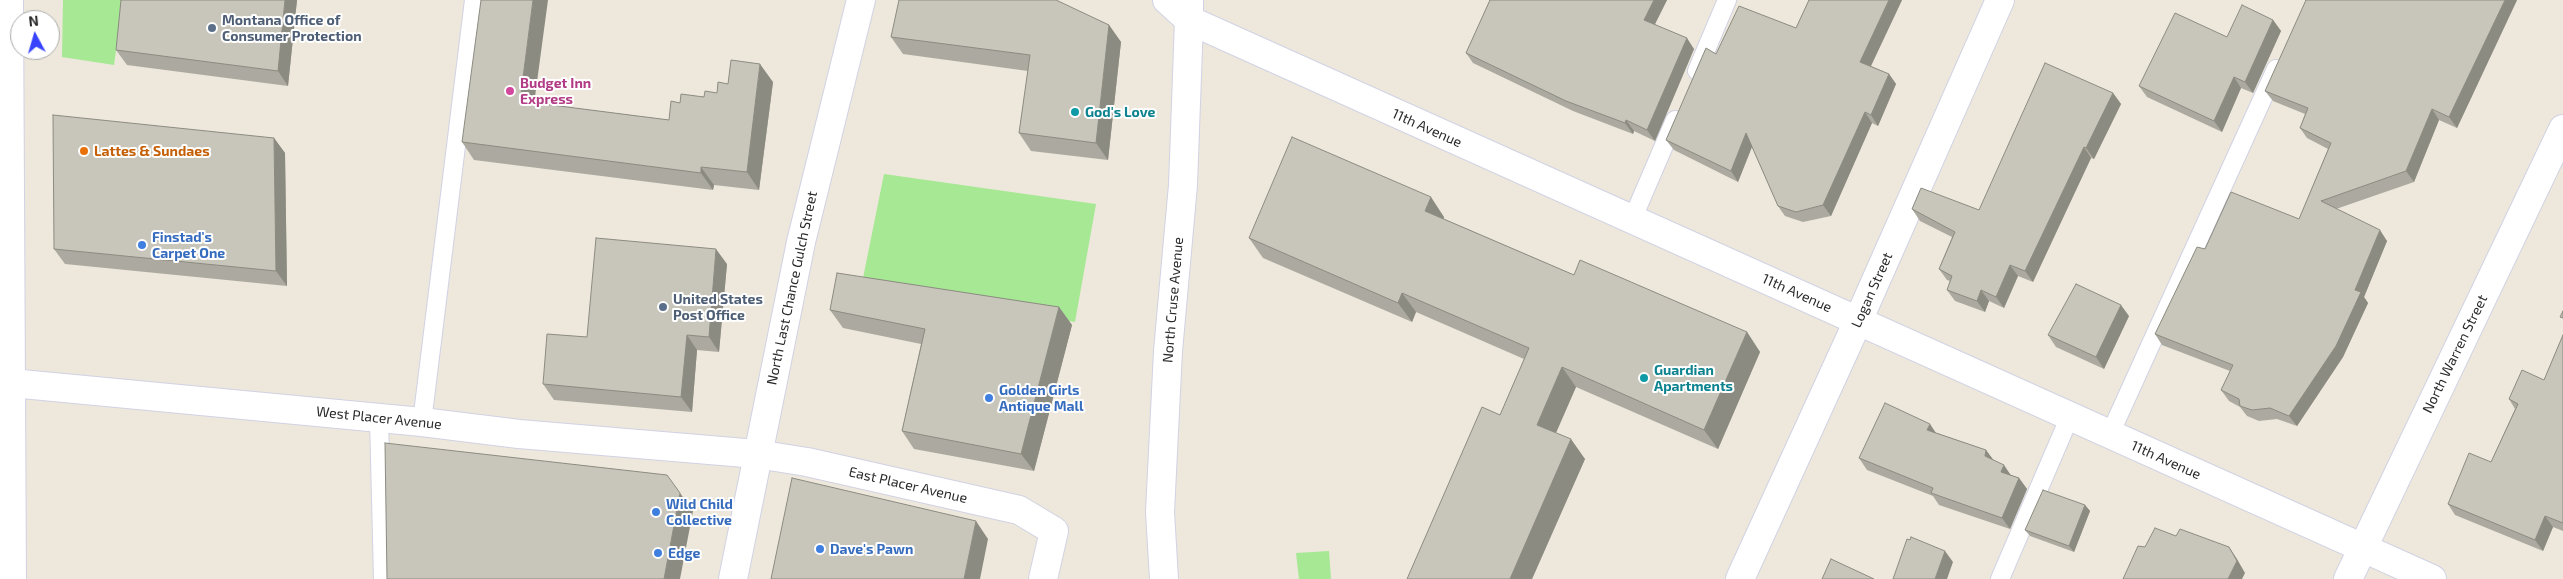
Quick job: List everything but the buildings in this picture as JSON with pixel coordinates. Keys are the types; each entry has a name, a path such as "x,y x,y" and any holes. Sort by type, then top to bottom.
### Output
{"street":[{"path":"10,0 10,339 6,383 12,579"},
{"name":"North Last Chance Gulch Street","path":"733,579 801,242 861,0"},
{"name":"11th Avenue","path":"1167,0 1632,220 2432,579"},
{"name":"Logan Street","path":"1740,579 1858,321 2000,0"},
{"name":"North Cruse Avenue","path":"1164,579 1160,512 1168,351 1183,185 1189,10"},
{"name":"North Warren Street","path":"2348,579 2563,129"},
{"name":"West Placer Avenue","path":"6,383 422,422 519,434 757,454"},
{"name":"East Placer Avenue","path":"757,454 806,462 1019,510 1054,531 1043,579"}],"lane":[{"path":"422,422 474,0"},
{"path":"1689,89 1727,0"},
{"path":"2110,434 2282,55"},
{"path":"1632,220 1681,107"},
{"path":"2000,579 2070,416"},
{"path":"378,418 383,579"}],"green space":[{"path":"63,0 123,0 114,65 62,57"},
{"path":"884,174 1096,204 1075,322 861,288"},
{"path":"1329,551 1331,579 1299,579 1296,553"}],"place":[{"name":"Montana Office of Consumer Protection","path":"212,28"},
{"name":"Budget Inn Express","path":"510,91"},
{"name":"God's Love","path":"1075,112"},
{"name":"Lattes & Sundaes","path":"84,151"},
{"name":"Finstad's Carpet One","path":"142,245"},
{"name":"United States Post Office","path":"663,307"},
{"name":"Guardian Apartments","path":"1644,378"},
{"name":"Golden Girls Antique Mall","path":"989,398"},
{"name":"Wild Child Collective","path":"656,512"},
{"name":"Dave's Pawn","path":"820,549"},
{"name":"Edge","path":"658,553"}]}
